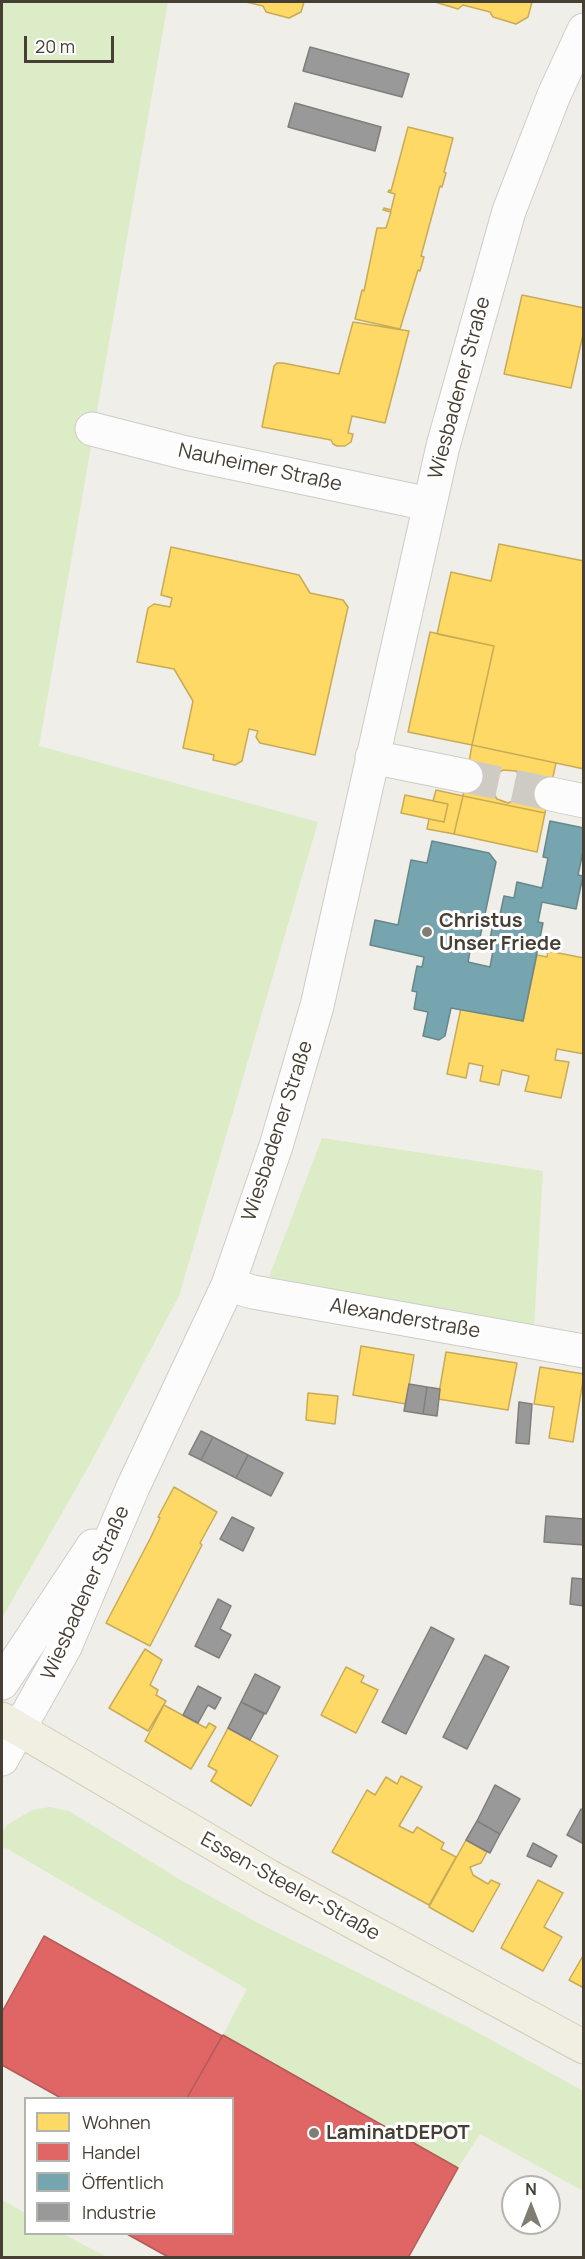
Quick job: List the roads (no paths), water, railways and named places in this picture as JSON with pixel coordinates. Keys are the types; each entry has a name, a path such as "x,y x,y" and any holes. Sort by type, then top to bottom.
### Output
{"main road":[{"name":"Essen-Steeler-Straße","path":"10,1724 270,1877 584,2047"}],"street":[{"name":"Wiesbadener Straße","path":"2,1758 10,1724 65,1647 133,1487 228,1285 276,1146 317,1006 443,446 509,211 554,95 584,30"},
{"name":"Nauheimer Straße","path":"92,429 186,453 429,504"},
{"path":"372,757 466,776"},
{"path":"551,794 584,801"},
{"name":"Alexanderstraße","path":"228,1285 253,1292 584,1351"},
{"name":"Wiesbadener Straße","path":"2,1683 133,1487"}],"tunnel":[{"path":"466,776 551,794"}],"place":[{"name":"Christus Unser Friede","path":"427,932"},
{"name":"LaminatDEPOT","path":"314,2133"}]}
